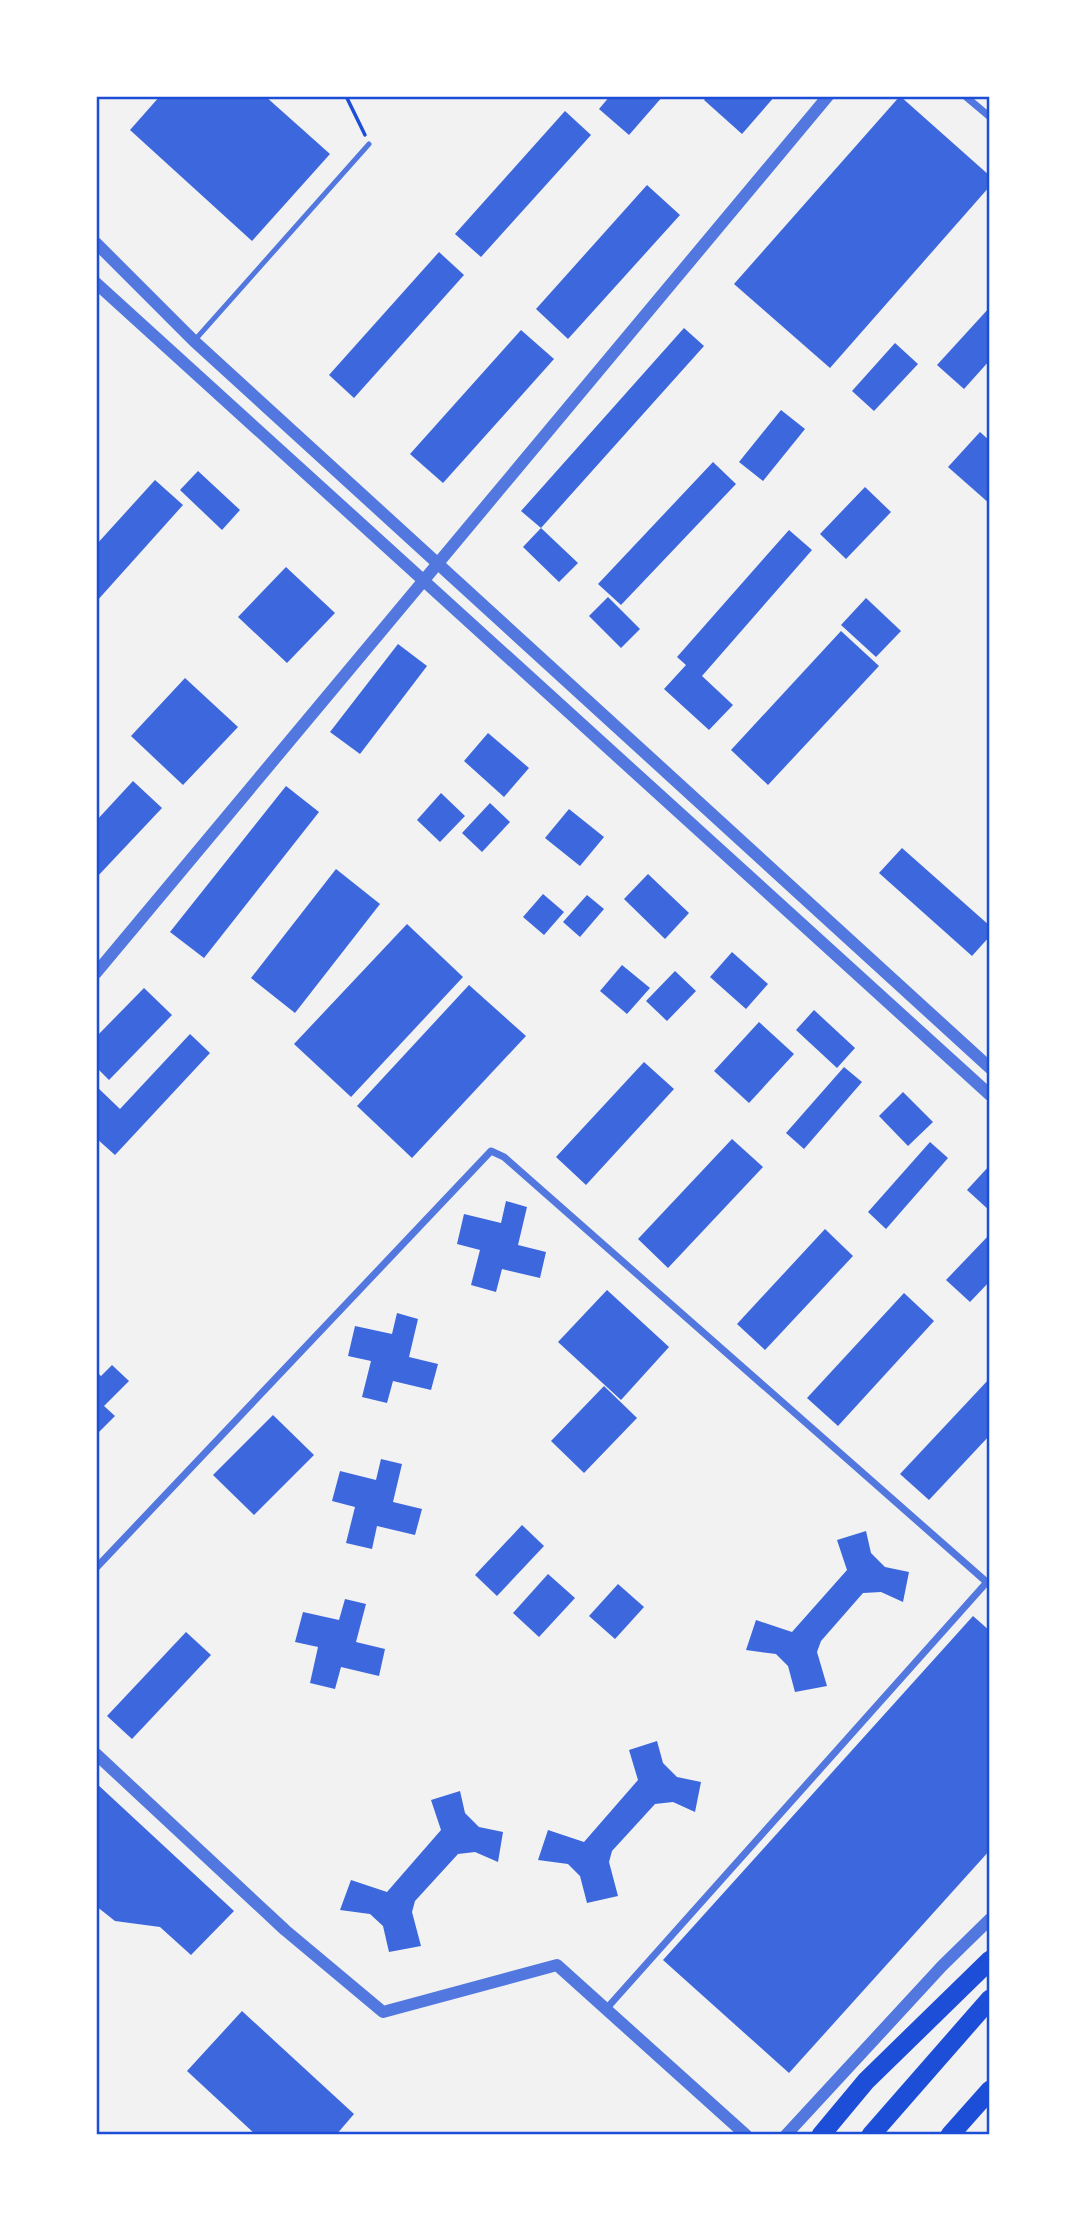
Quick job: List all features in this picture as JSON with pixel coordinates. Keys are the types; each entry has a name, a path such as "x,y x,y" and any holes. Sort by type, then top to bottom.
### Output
{"highway":[{"path":"821,2135 866,2081 990,1960"},
{"path":"871,2135 990,1999"},
{"path":"950,2135 990,2090"}],"street":[{"path":"96,973 828,96"},
{"path":"965,96 990,117"},
{"path":"96,243 194,341 990,1068"},
{"path":"96,283 990,1095"},
{"path":"96,1568 491,1151 504,1157 988,1584 607,2008"},
{"path":"96,1755 285,1930 383,2012 557,1965 746,2135"},
{"path":"786,2135 942,1966 990,1919"}],"lane":[{"path":"194,341 369,144"}],"path":[{"path":"346,96 369,144"}],"building":[{"path":"160,96 265,96 330,154 252,241 130,130"},
{"path":"610,96 663,96 629,135 599,109"},
{"path":"707,96 775,96 742,134 704,100"},
{"path":"900,96 990,176 990,186 830,368 734,284"},
{"path":"565,111 591,135 481,257 455,234"},
{"path":"647,185 680,215 568,339 536,309"},
{"path":"439,252 464,275 354,398 329,375"},
{"path":"990,307 990,360 964,389 937,365"},
{"path":"684,328 704,346 541,528 521,511"},
{"path":"521,330 554,359 443,483 410,454"},
{"path":"895,343 918,364 874,411 852,391"},
{"path":"781,410 805,429 763,481 739,462"},
{"path":"980,432 990,441 990,504 948,467"},
{"path":"713,462 736,484 621,605 598,584"},
{"path":"198,471 240,510 222,530 180,490"},
{"path":"155,480 183,505 96,602 96,545"},
{"path":"865,487 891,512 846,559 820,534"},
{"path":"541,528 578,563 559,582 523,547"},
{"path":"789,530 812,550 702,676 733,705 709,730 664,689 686,665 677,657"},
{"path":"286,567 335,613 287,663 238,617"},
{"path":"608,597 640,629 621,648 589,616"},
{"path":"866,598 901,631 876,657 841,625"},
{"path":"841,631 879,666 768,785 731,750"},
{"path":"398,644 427,666 360,754 330,732"},
{"path":"185,678 238,727 183,785 131,736"},
{"path":"488,733 529,768 504,797 464,761"},
{"path":"133,781 162,808 96,878 96,821"},
{"path":"286,786 319,812 204,958 170,932"},
{"path":"441,793 465,816 440,842 417,820"},
{"path":"490,803 510,822 482,852 462,833"},
{"path":"569,809 604,837 580,866 545,838"},
{"path":"902,848 990,926 990,936 972,956 879,873"},
{"path":"336,869 380,904 295,1013 251,978"},
{"path":"648,874 689,913 665,939 624,899"},
{"path":"543,894 564,912 544,935 523,917"},
{"path":"587,895 604,909 580,937 563,922"},
{"path":"407,924 463,977 351,1097 294,1044"},
{"path":"732,952 768,984 746,1009 710,977"},
{"path":"622,965 650,988 627,1014 600,991"},
{"path":"675,971 696,991 667,1021 646,1001"},
{"path":"469,985 526,1036 412,1158 357,1106"},
{"path":"144,988 172,1015 109,1080 96,1067 96,1037"},
{"path":"814,1010 855,1048 837,1068 796,1030"},
{"path":"759,1022 794,1054 749,1103 714,1071"},
{"path":"190,1034 210,1053 115,1155 96,1138 96,1086 120,1109"},
{"path":"644,1062 674,1089 586,1185 556,1157"},
{"path":"844,1067 862,1082 804,1149 786,1133"},
{"path":"903,1092 933,1122 908,1146 879,1116"},
{"path":"732,1139 763,1167 668,1268 638,1239"},
{"path":"930,1142 948,1158 886,1229 868,1212"},
{"path":"990,1165 990,1211 967,1190"},
{"path":"506,1201 527,1207 518,1245 546,1252 540,1278 502,1269 496,1292 471,1285 480,1250 457,1244 464,1214 501,1223"},
{"path":"825,1229 853,1256 765,1350 737,1324"},
{"path":"990,1234 990,1281 970,1302 946,1280"},
{"path":"607,1290 669,1347 621,1400 558,1342"},
{"path":"904,1293 934,1321 838,1426 807,1398"},
{"path":"397,1313 418,1319 409,1357 438,1364 431,1390 393,1381 387,1403 362,1397 371,1361 348,1356 355,1326 392,1334"},
{"path":"112,1365 129,1381 104,1406 115,1416 96,1435 96,1372 101,1376"},
{"path":"990,1378 990,1435 929,1500 900,1474"},
{"path":"604,1386 637,1418 584,1473 551,1441"},
{"path":"273,1415 314,1455 254,1515 213,1475"},
{"path":"381,1459 402,1464 393,1502 422,1509 415,1535 377,1526 372,1549 346,1543 355,1507 332,1501 340,1471 376,1480"},
{"path":"522,1525 544,1546 497,1596 475,1575"},
{"path":"866,1531 871,1553 885,1567 909,1572 903,1602 881,1592 863,1593 821,1641 817,1652 827,1686 795,1692 788,1666 776,1654 746,1650 756,1620 792,1632 847,1570 837,1540"},
{"path":"548,1574 575,1598 539,1637 513,1613"},
{"path":"618,1584 644,1607 615,1639 589,1616"},
{"path":"345,1599 366,1604 356,1642 385,1649 379,1676 341,1667 335,1689 310,1683 318,1647 295,1642 303,1612 339,1620"},
{"path":"973,1616 990,1631 990,1850 789,2073 663,1960"},
{"path":"186,1632 211,1655 132,1739 107,1716"},
{"path":"657,1741 663,1763 677,1777 701,1782 695,1812 673,1802 655,1804 612,1851 609,1862 618,1896 587,1903 580,1876 568,1864 538,1860 548,1830 584,1842 638,1780 629,1750"},
{"path":"96,1783 234,1911 191,1955 160,1927 115,1921 96,1906"},
{"path":"460,1791 465,1813 479,1827 503,1832 498,1862 475,1852 458,1854 415,1901 412,1912 421,1946 389,1952 383,1926 370,1914 340,1910 351,1880 387,1892 441,1830 431,1800"},
{"path":"242,2011 354,2114 336,2135 256,2135 187,2071"}]}
